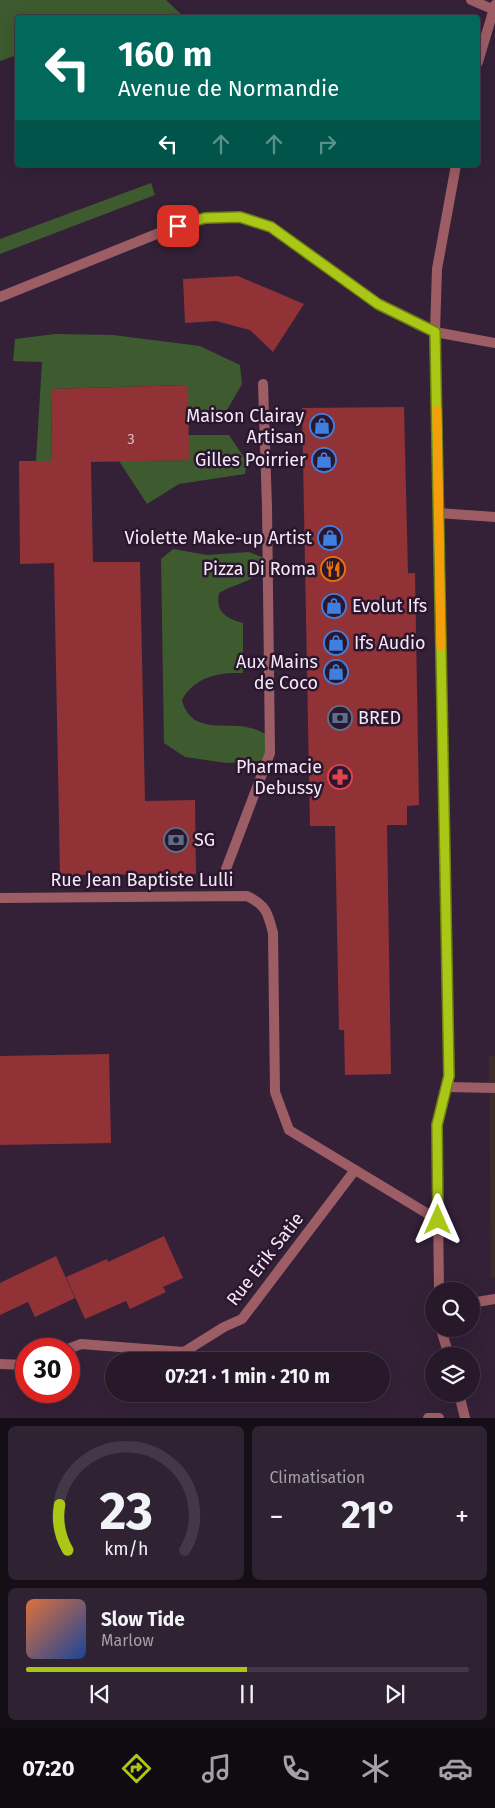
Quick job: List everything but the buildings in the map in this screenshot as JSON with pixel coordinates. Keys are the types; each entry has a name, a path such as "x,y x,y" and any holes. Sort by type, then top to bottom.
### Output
{"street":[{"path":"471,0 494,7 480,55"},
{"path":"439,1282 437,1125 449,1076 435,332 437,269 456,167"},
{"path":"0,297 164,231 205,218 240,217 271,227 378,304 435,332 495,343"},
{"path":"226,869 270,753 267,506 263,384"},
{"path":"438,514 495,517"},
{"name":"Rue Jean Baptiste Lulli","path":"0,898 247,896 259,902 268,914 273,933 275,1092 289,1130 355,1170"},
{"path":"446,1087 495,1088"},
{"path":"355,1170 438,1220"},
{"name":"Rue Erik Satie","path":"80,1344 184,1352 224,1327 242,1319 355,1170"},
{"path":"480,1302 495,1299"},
{"path":"0,1364 15,1365"},
{"path":"461,1402 465,1418"},
{"path":"428,1418 439,1418"}],"shaded area":[{"path":"489,1056 495,1056 495,1277 491,1278"}],"green space":[{"path":"0,0 166,0 182,15 15,15 15,56 0,61"},
{"path":"151,183 155,195 0,254 0,239"},
{"path":"55,334 113,335 200,346 240,365 242,384 227,410 188,410 187,385 51,389 52,461 36,461 42,362 13,361 15,339"},
{"path":"188,435 229,435 247,462 245,474 179,484 147,504 119,461 188,460"},
{"path":"173,549 207,555 249,552 262,557 263,569 258,574 219,593 220,610 232,619 243,623 243,673 216,675 200,681 187,692 182,700 193,719 201,723 242,726 253,728 266,734 268,748 262,761 227,763 185,757 164,743 161,559"}],"slow traffic":[{"path":"437,410 441,646"}],"place":[{"name":"Maison Clairay Artisan","path":"322,426"},
{"name":"Gilles Poirrier","path":"324,460"},
{"name":"Violette Make-up Artist","path":"330,538"},
{"name":"Pizza Di Roma","path":"333,569"},
{"name":"Evolut Ifs","path":"334,606"},
{"name":"Ifs Audio","path":"336,643"},
{"name":"Aux Mains de Coco","path":"336,672"},
{"name":"BRED","path":"340,718"},
{"name":"Pharmacie Debussy","path":"340,777"},
{"name":"SG","path":"176,840"}],"route":[{"path":"178,226 205,218 240,217 271,227 378,304 435,332 449,1076 437,1125 438,1220"}]}
